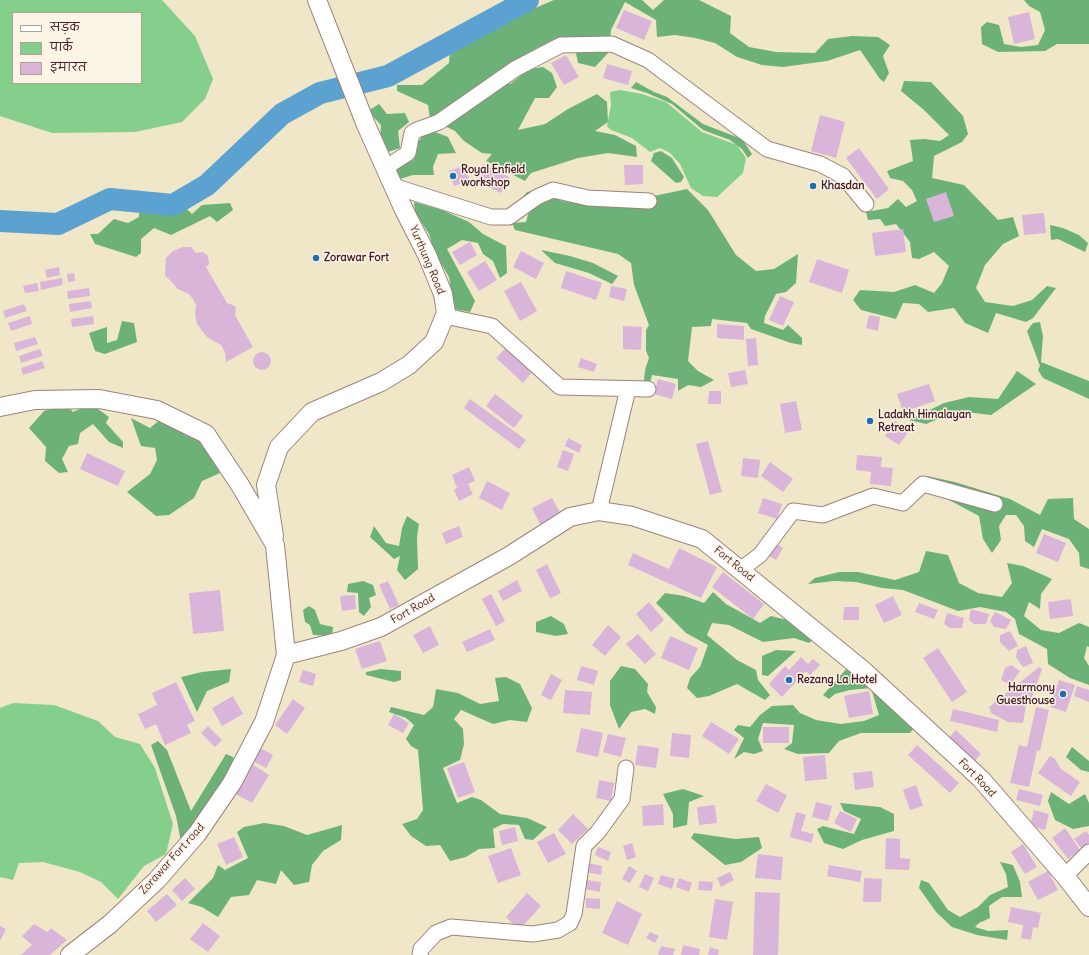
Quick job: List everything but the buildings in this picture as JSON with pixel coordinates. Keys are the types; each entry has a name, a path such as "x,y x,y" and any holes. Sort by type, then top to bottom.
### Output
{"street":[{"name":"Yurthung Road","path":"286,655 275,544 266,485 279,447 312,412 381,382 410,365 434,342 445,316 443,294 428,256 385,168 349,84 317,0"},
{"path":"385,168 408,153 412,133 439,122 515,69 561,45 612,44 648,60 767,149 820,164 843,176 866,204"},
{"path":"393,186 491,217 509,217 537,197 553,190 588,198 649,201"},
{"path":"445,316 492,326 560,387 648,389"},
{"path":"599,511 628,389"},
{"path":"0,407 35,400 99,398 157,410 206,434 236,479 275,544"},
{"path":"740,570 760,555 793,511 823,515 873,496 903,503 923,484 994,504"},
{"name":"Fort Road","path":"286,655 341,641 382,627 509,556 570,517 599,511 632,516 702,539 864,671 982,779 1065,876 1089,907"},
{"name":"Zorawar Fort road","path":"70,955 110,924 157,880 197,834 232,783 264,722 286,655"},
{"path":"420,955 421,950 436,933 451,927 533,934 558,930 570,923 574,914 584,846 598,832 622,798 626,768"},
{"path":"1065,876 1089,852"}],"green space":[{"path":"0,0 162,0 195,36 213,79 205,99 182,122 135,132 52,133 0,116"},
{"path":"554,0 642,0 653,10 664,0 699,0 731,16 730,33 749,47 776,52 815,53 828,39 852,36 878,37 890,45 883,56 889,73 884,82 880,79 860,50 827,61 783,67 762,65 737,57 715,43 695,38 675,35 657,37 656,20 625,2 611,30 609,52 595,67 578,63 576,53 555,39 535,49 502,71 510,84 529,69 543,67 552,73 557,87 549,98 535,98 518,130 545,124 568,109 597,94 607,102 608,122 595,131 615,135 636,146 637,157 608,153 578,158 531,173 525,181 486,161 492,154 482,153 464,141 455,131 430,119 428,105 397,91 397,85 422,85 449,63 450,49 482,36 504,21"},
{"path":"1024,0 1089,0 1089,44 1057,44 1045,51 998,52 982,44 981,27 987,22 999,25 1004,44 1021,47 1038,45 1045,30 1040,12 1029,6"},
{"path":"904,81 931,82 963,116 968,134 962,142 934,156 932,178 964,185 998,220 1013,217 1019,236 1003,244 985,265 976,288 985,302 1013,306 1032,300 1047,286 1056,288 1033,318 1026,322 996,313 988,333 965,323 954,308 928,312 919,304 903,303 896,319 861,310 853,300 860,290 894,292 915,285 934,293 942,283 949,266 934,252 919,259 912,258 910,242 896,224 885,226 880,219 868,220 866,212 888,208 898,199 906,207 917,201 912,190 903,181 890,178 887,171 913,161 910,140 924,139 940,141 949,135 924,110 901,91"},
{"path":"636,82 667,97 703,124 742,139 752,154 748,158 742,149 730,140 703,130 672,104 631,88"},
{"path":"620,90 642,94 666,102 702,132 737,145 746,158 743,173 717,197 703,196 691,188 680,164 670,153 660,148 650,152 632,138 611,130 607,126 611,105 610,92"},
{"path":"379,104 387,114 405,113 409,122 398,131 400,148 388,152 380,139 381,125 368,111"},
{"path":"433,131 448,137 456,153 438,154 433,167 434,175 413,175 400,179 396,169 413,160 415,146 422,137"},
{"path":"661,151 672,158 684,177 681,182 676,183 651,161 654,153"},
{"path":"687,189 708,210 736,255 756,271 774,269 798,254 796,283 786,292 776,294 765,316 764,323 783,330 788,325 802,338 802,345 791,343 751,329 747,323 712,319 711,326 692,327 688,361 698,371 714,380 701,387 688,385 678,391 678,379 652,375 650,383 644,381 645,370 649,358 646,351 646,330 649,325 634,285 631,263 618,254 515,230 512,223 526,222 529,211 522,198 527,192 538,190 562,201 580,204 614,203 639,209 653,208 654,196"},
{"path":"414,202 442,210 469,222 483,234 506,246 507,273 500,278 493,261 483,254 478,243 462,240 447,249 475,301 470,312 454,309 449,277 435,253 429,234 415,212"},
{"path":"230,203 233,210 217,222 210,216 171,235 154,228 141,239 141,253 136,257 95,244 90,234 98,234 114,219 128,223 139,217 139,212 184,206 192,214 202,205"},
{"path":"1050,225 1063,228 1079,235 1088,243 1085,252 1058,239 1051,240"},
{"path":"541,250 570,256 593,263 618,276 612,284 589,273 555,263"},
{"path":"122,321 134,323 137,342 105,354 95,351 89,333 107,327 107,343 117,340"},
{"path":"1040,322 1043,336 1041,362 1089,381 1089,399 1043,378 1038,370 1040,366 1027,331 1033,323"},
{"path":"1017,371 1036,384 991,415 958,411 926,424 909,420 944,403 969,397 998,399"},
{"path":"91,404 109,417 106,423 123,442 123,448 109,442 93,424 80,433 78,444 69,446 62,459 68,472 59,473 45,461 46,447 29,428 44,411 67,405 73,412"},
{"path":"131,418 150,428 161,419 174,424 185,435 201,441 215,460 220,473 202,481 194,498 169,515 156,516 127,492 150,474 157,460 155,448 141,446"},
{"path":"927,476 955,482 1010,499 1040,515 1048,499 1073,498 1074,519 1089,529 1089,569 1080,566 1079,553 1069,539 1042,529 1034,547 1025,541 1024,526 1016,515 1006,515 999,526 1001,540 992,553 983,539 979,516 923,486"},
{"path":"407,516 419,524 417,537 418,569 405,580 397,570 400,556 394,559 370,537 374,526 386,543 399,546 402,528"},
{"path":"926,551 948,555 959,583 978,593 1002,597 1012,583 1007,563 1023,566 1052,579 1041,594 1040,609 1029,602 1024,616 1041,630 1059,633 1079,623 1089,627 1089,647 1087,646 1084,658 1089,666 1089,685 1070,678 1048,664 1047,649 1019,634 1015,619 1006,612 980,607 958,611 903,590 882,588 856,582 834,581 808,584 815,578 839,572 858,572 895,580 919,572"},
{"path":"363,581 373,585 376,595 369,598 371,607 364,616 359,612 358,593 347,592 348,584"},
{"path":"713,592 726,604 760,623 771,616 795,622 813,640 809,643 794,638 763,642 729,625 712,623 707,635 737,660 756,670 758,680 770,695 765,700 737,684 709,696 697,698 687,688 690,678 700,667 708,645 686,633 656,603 665,593 684,596 704,603"},
{"path":"309,606 315,610 320,624 333,627 332,636 313,635 310,625 305,622 303,610"},
{"path":"551,616 564,624 568,634 556,636 536,632 536,622"},
{"path":"776,650 796,651 768,676 762,675 762,656"},
{"path":"621,666 635,669 648,684 647,692 656,707 655,714 645,709 631,712 619,729 610,705 610,681"},
{"path":"849,666 916,726 910,733 861,733 839,741 829,753 798,754 784,749 792,743 794,725 763,723 758,739 763,751 754,754 744,752 734,759 744,738 734,730 738,725 750,727 760,715 772,706 793,705 800,713 816,720 841,724 864,721 879,715 871,688 850,690 835,694 829,699 823,695"},
{"path":"231,669 229,682 207,691 197,712 181,677 202,672"},
{"path":"381,669 401,671 401,680 394,682 366,675 366,672"},
{"path":"506,677 520,684 532,708 527,722 510,720 493,724 461,710 454,719 463,729 464,744 460,760 443,768 457,803 472,797 481,800 500,814 527,818 547,827 533,840 525,839 519,825 503,824 493,829 495,848 479,849 466,857 450,861 440,845 426,846 411,836 402,824 417,819 423,810 418,750 411,746 406,739 414,725 406,718 389,712 391,707 424,715 433,707 436,689 458,693 480,704 499,701 495,678"},
{"path":"13,703 54,705 98,721 115,737 140,744 155,768 173,824 166,854 144,866 118,899 101,882 80,872 43,862 19,863 13,880 0,877 0,708"},
{"path":"158,741 167,750 191,811 226,754 233,757 234,766 181,842 176,816 151,745"},
{"path":"1072,747 1089,761 1089,772 1081,770 1066,757"},
{"path":"683,789 704,796 689,802 687,825 673,828 673,814 663,794"},
{"path":"1051,792 1069,804 1085,794 1089,803 1089,826 1073,829 1055,820 1048,801"},
{"path":"840,803 880,807 894,814 894,831 862,840 843,849 824,843 817,829 823,826 854,834 861,819 844,811"},
{"path":"264,823 284,826 307,835 342,825 341,840 323,851 312,865 309,882 294,885 281,870 276,884 257,880 249,895 231,897 218,917 202,907 188,903 213,878 218,865 225,870 248,858 237,832 244,827"},
{"path":"694,833 735,839 759,837 762,848 741,862 725,865 691,838"},
{"path":"1000,862 1013,865 1020,882 1022,897 1002,897 989,906 990,918 979,923 975,927 988,931 1008,930 1007,940 977,935 952,927 936,912 919,888 921,880 929,883 948,910 960,917 978,907 990,895 1008,887 1006,874"}],"waterway":[{"path":"0,221 58,224 110,199 173,205 207,185 282,114 320,93 388,76 528,0"}],"place":[{"name":"Royal Enfield workshop","path":"453,176"},
{"name":"Khasdan","path":"813,186"},
{"name":"Zorawar Fort","path":"316,258"},
{"name":"Ladakh Himalayan Retreat","path":"870,421"},
{"name":"Rezang La Hotel","path":"789,680"},
{"name":"Harmony Guesthouse","path":"1063,694"}]}
